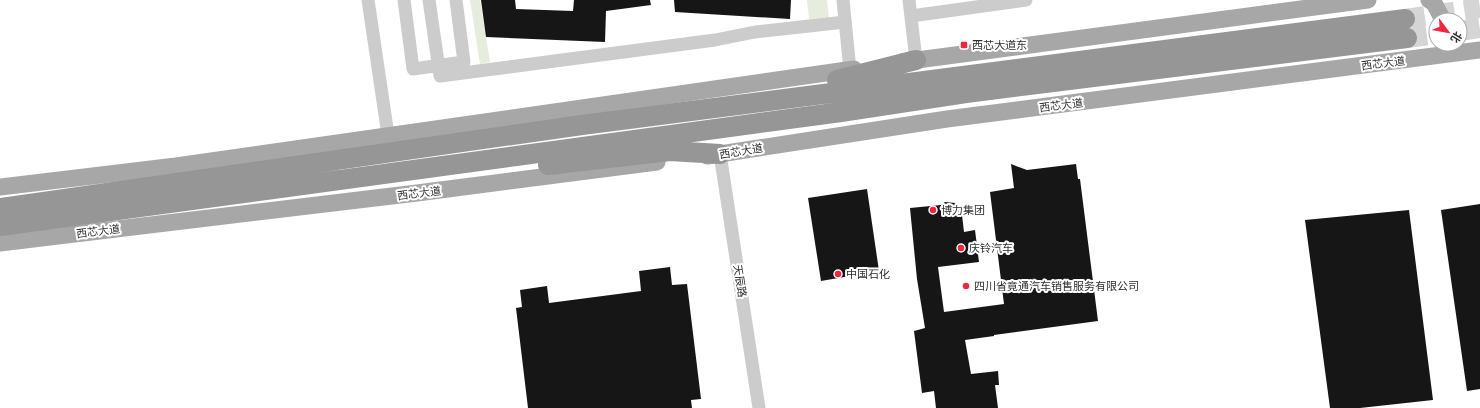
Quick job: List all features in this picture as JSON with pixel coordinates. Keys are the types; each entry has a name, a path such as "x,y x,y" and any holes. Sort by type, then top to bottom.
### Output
{"highway":[{"path":"0,208 582,125 1405,18"},
{"name":"西芯大道","path":"0,226 841,112 966,93 1407,38"},
{"path":"582,125 703,100 837,80 916,60"},
{"path":"387,173 545,166 670,151 720,154"}],"main road":[{"path":"0,187 176,166 916,60 1368,0"},
{"path":"1429,0 1434,4 1438,12"},
{"name":"西芯大道","path":"0,243 417,193 720,154 947,119 1480,50"},
{"path":"1424,57 1431,52"}],"street":[{"path":"368,0 388,135"},
{"path":"404,0 413,69 464,62 456,0"},
{"path":"429,0 440,76 715,40 755,32 845,22"},
{"path":"843,0 850,70"},
{"path":"909,0 916,60"},
{"path":"911,16 1026,0"},
{"name":"天辰路","path":"720,154 759,408"}],"green space":[{"path":"470,0 480,0 490,62 480,64"},
{"path":"807,0 827,0 829,18 809,19"}],"building":[{"path":"481,0 515,0 516,9 573,11 574,0 650,0 651,5 606,11 605,42 486,37"},
{"path":"674,0 791,0 790,19 675,12"},
{"path":"1011,164 1027,170 1076,164 1078,179 1080,179 1098,321 965,340 971,374 998,371 999,385 995,385 998,408 936,408 934,391 922,393 914,331 925,328 917,279 910,208 941,205 945,202 955,203 957,204 962,215 964,232 975,230 979,262 938,267 944,312 1004,304 990,192 1014,188"},
{"path":"867,189 879,271 821,281 808,198"},
{"path":"1480,204 1480,389 1467,391 1441,210"},
{"path":"1409,210 1433,400 1360,408 1330,408 1305,220"},
{"path":"670,267 672,285 687,284 701,399 691,400 692,408 528,408 516,308 522,307 520,290 547,286 549,303 641,291 639,271"}],"tunnel":[{"path":"1405,19 1480,8"},
{"path":"1468,30 1480,28"},
{"path":"1407,38 1428,35"}],"place":[{"name":"西芯大道东","path":"964,45"},
{"name":"博力集团","path":"933,210"},
{"name":"庆铃汽车","path":"961,248"},
{"name":"中国石化","path":"838,274"},
{"name":"四川省竟通汽车销售服务有限公司","path":"966,286"}]}
